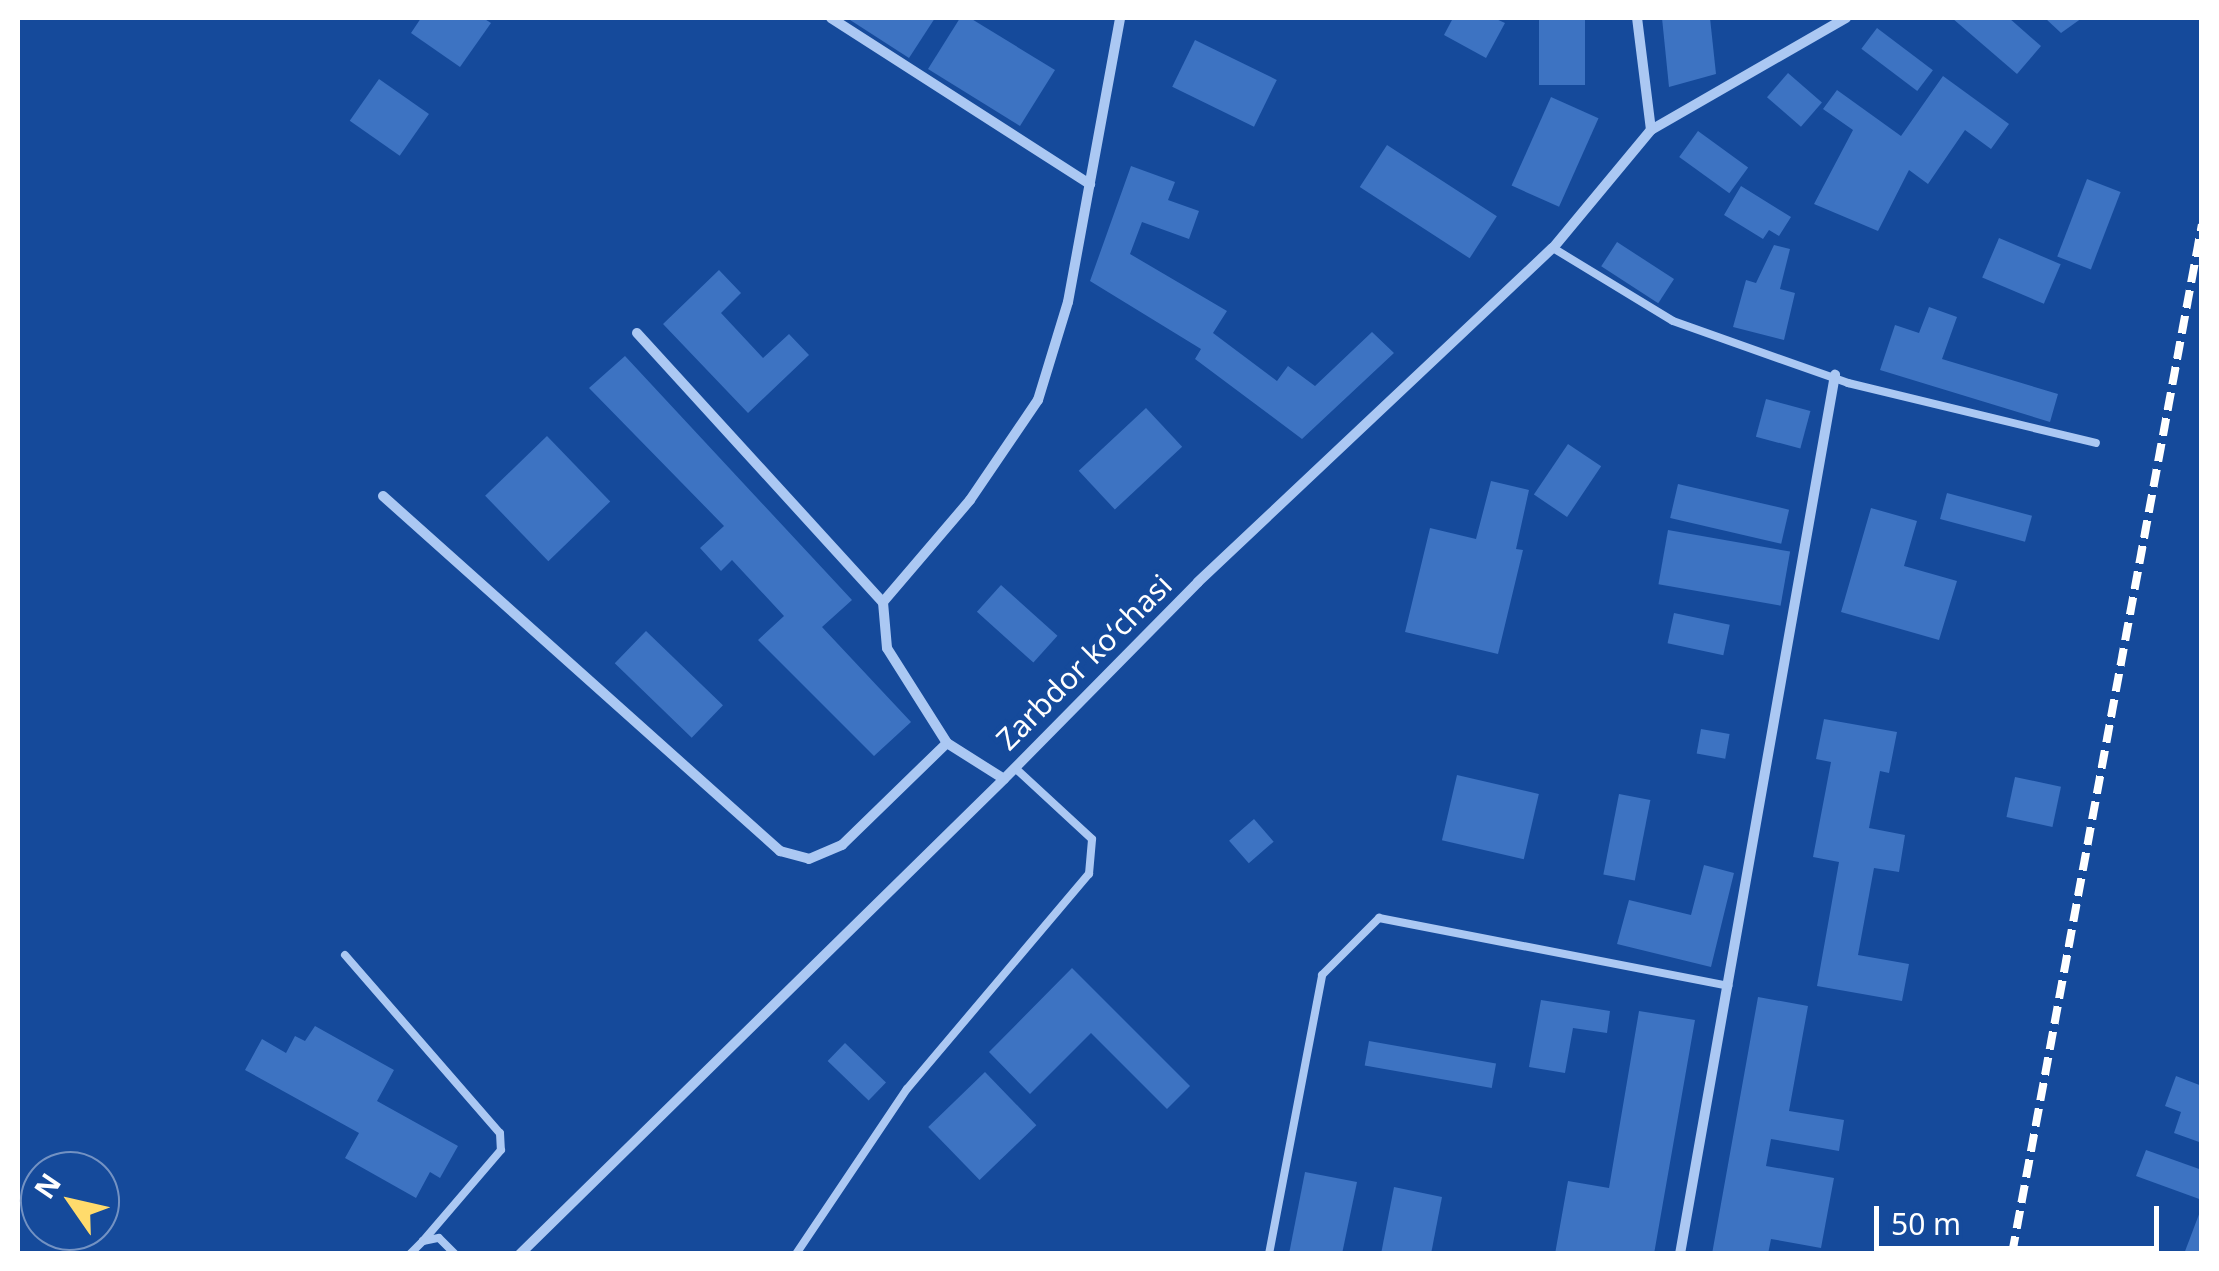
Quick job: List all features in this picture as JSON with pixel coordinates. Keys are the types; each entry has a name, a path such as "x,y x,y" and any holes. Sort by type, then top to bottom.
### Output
{"street":[{"path":"830,18 1090,184"},
{"path":"882,602 970,500 1038,400 1068,302 1120,18"},
{"path":"1636,18 1651,130 1846,18"},
{"name":"Zarbdor koʻchasi","path":"383,496 780,851 809,859 842,845 947,743 1004,779 1186,594 1554,248 1651,130"},
{"path":"637,333 882,602 887,648 947,743"},
{"path":"1680,1254 1835,375"},
{"path":"520,1254 1004,779"}],"lane":[{"path":"1554,248 1673,321 1835,375 2096,443"},
{"path":"796,1254 907,1089 1089,874 1092,839 1015,768"},
{"path":"1269,1254 1322,974 1379,918 1728,986"},
{"path":"346,955 500,1133 501,1150 410,1254"},
{"path":"422,1241 439,1238 455,1254"}],"building":[{"path":"421,18 483,18 491,23 460,67 411,33"},
{"path":"847,18 935,18 909,58"},
{"path":"960,18 970,18 1055,70 1020,126 928,69"},
{"path":"1453,18 1494,18 1505,23 1486,58 1444,35"},
{"path":"1539,18 1585,18 1585,85 1539,85"},
{"path":"1662,18 1710,18 1716,74 1669,87"},
{"path":"1952,18 2009,18 2041,46 2017,74"},
{"path":"2045,18 2082,18 2061,33"},
{"path":"1877,28 1933,70 1917,91 1861,49"},
{"path":"1195,40 1277,80 1254,127 1172,87"},
{"path":"1788,73 1822,103 1801,127 1767,97"},
{"path":"1943,76 2009,124 1991,149 1965,130 1928,184 1909,170 1878,231 1814,204 1853,130 1823,109 1837,90 1901,136"},
{"path":"379,79 429,114 400,156 350,121"},
{"path":"1551,97 1599,118 1559,207 1512,186"},
{"path":"1698,131 1748,167 1729,193 1679,157"},
{"path":"1387,145 1497,216 1470,258 1360,187"},
{"path":"1131,166 1175,182 1168,200 1199,211 1189,239 1142,222 1130,254 1227,311 1213,333 1277,381 1288,366 1315,386 1372,332 1394,353 1302,439 1195,359 1201,349 1090,281"},
{"path":"2087,179 2121,192 2091,269 2057,256"},
{"path":"1741,186 1791,217 1779,236 1769,230 1763,239 1724,215"},
{"path":"1999,238 2061,264 2044,304 1982,278"},
{"path":"1617,242 1674,279 1658,303 1601,266"},
{"path":"1774,245 1790,249 1780,289 1795,293 1784,340 1733,327 1746,280 1756,283"},
{"path":"719,270 741,293 721,313 763,358 789,334 809,355 748,413 663,324"},
{"path":"1929,307 1957,317 1942,359 2058,394 2050,422 1880,370 1895,325 1919,333"},
{"path":"625,356 852,600 822,627 911,722 874,756 758,640 784,616 732,560 721,571 700,548 724,526 589,388"},
{"path":"1766,399 1810,411 1800,449 1756,437"},
{"path":"1146,408 1182,447 1115,510 1079,471"},
{"path":"547,436 610,501 548,561 485,496"},
{"path":"1568,444 1601,466 1567,517 1534,495"},
{"path":"1491,481 1529,490 1516,549 1523,550 1498,654 1405,632 1430,528 1476,539"},
{"path":"1678,484 1789,510 1781,544 1670,518"},
{"path":"1947,493 2032,516 2025,542 1940,519"},
{"path":"1871,508 1917,521 1904,566 1957,581 1939,640 1841,612"},
{"path":"1668,530 1790,552 1781,606 1658,584"},
{"path":"1001,585 1057,636 1033,663 977,612"},
{"path":"1674,613 1730,625 1723,655 1668,643"},
{"path":"646,631 723,705 692,738 615,663"},
{"path":"1824,719 1897,732 1889,773 1880,771 1869,828 1905,835 1899,872 1874,868 1858,955 1909,964 1902,1001 1817,986 1839,862 1813,857 1831,762 1816,759"},
{"path":"1701,729 1730,734 1725,759 1697,754"},
{"path":"1457,775 1539,794 1524,859 1442,840"},
{"path":"2015,777 2061,787 2052,827 2006,817"},
{"path":"1619,794 1650,800 1635,881 1603,874"},
{"path":"1254,819 1274,842 1249,863 1229,841"},
{"path":"1704,865 1734,873 1711,967 1617,944 1629,900 1691,915"},
{"path":"1072,968 1190,1086 1167,1109 1091,1033 1030,1094 989,1052"},
{"path":"1758,997 1808,1006 1789,1111 1844,1120 1839,1151 1771,1139 1766,1166 1834,1178 1821,1248 1771,1239 1768,1254 1712,1254"},
{"path":"1541,1000 1610,1011 1607,1033 1573,1028 1565,1073 1529,1067"},
{"path":"1639,1011 1695,1020 1654,1254 1555,1254 1568,1181 1609,1188"},
{"path":"315,1026 394,1070 377,1101 458,1146 440,1178 430,1172 416,1198 345,1158 359,1133 245,1070 262,1039 286,1053 295,1036 305,1041"},
{"path":"1369,1041 1496,1063 1492,1088 1365,1066"},
{"path":"845,1043 886,1083 869,1101 828,1061"},
{"path":"985,1072 1036,1125 980,1180 928,1127"},
{"path":"2176,1076 2202,1086 2202,1143 2174,1133 2181,1112 2165,1106"},
{"path":"2146,1150 2202,1170 2202,1200 2136,1176"},
{"path":"1305,1172 1357,1182 1342,1254 1289,1254"},
{"path":"1394,1187 1442,1197 1431,1254 1381,1254"},
{"path":"2201,1209 2202,1254 2184,1254"}],"railway":[{"path":"2012,1254 2202,224"}]}
